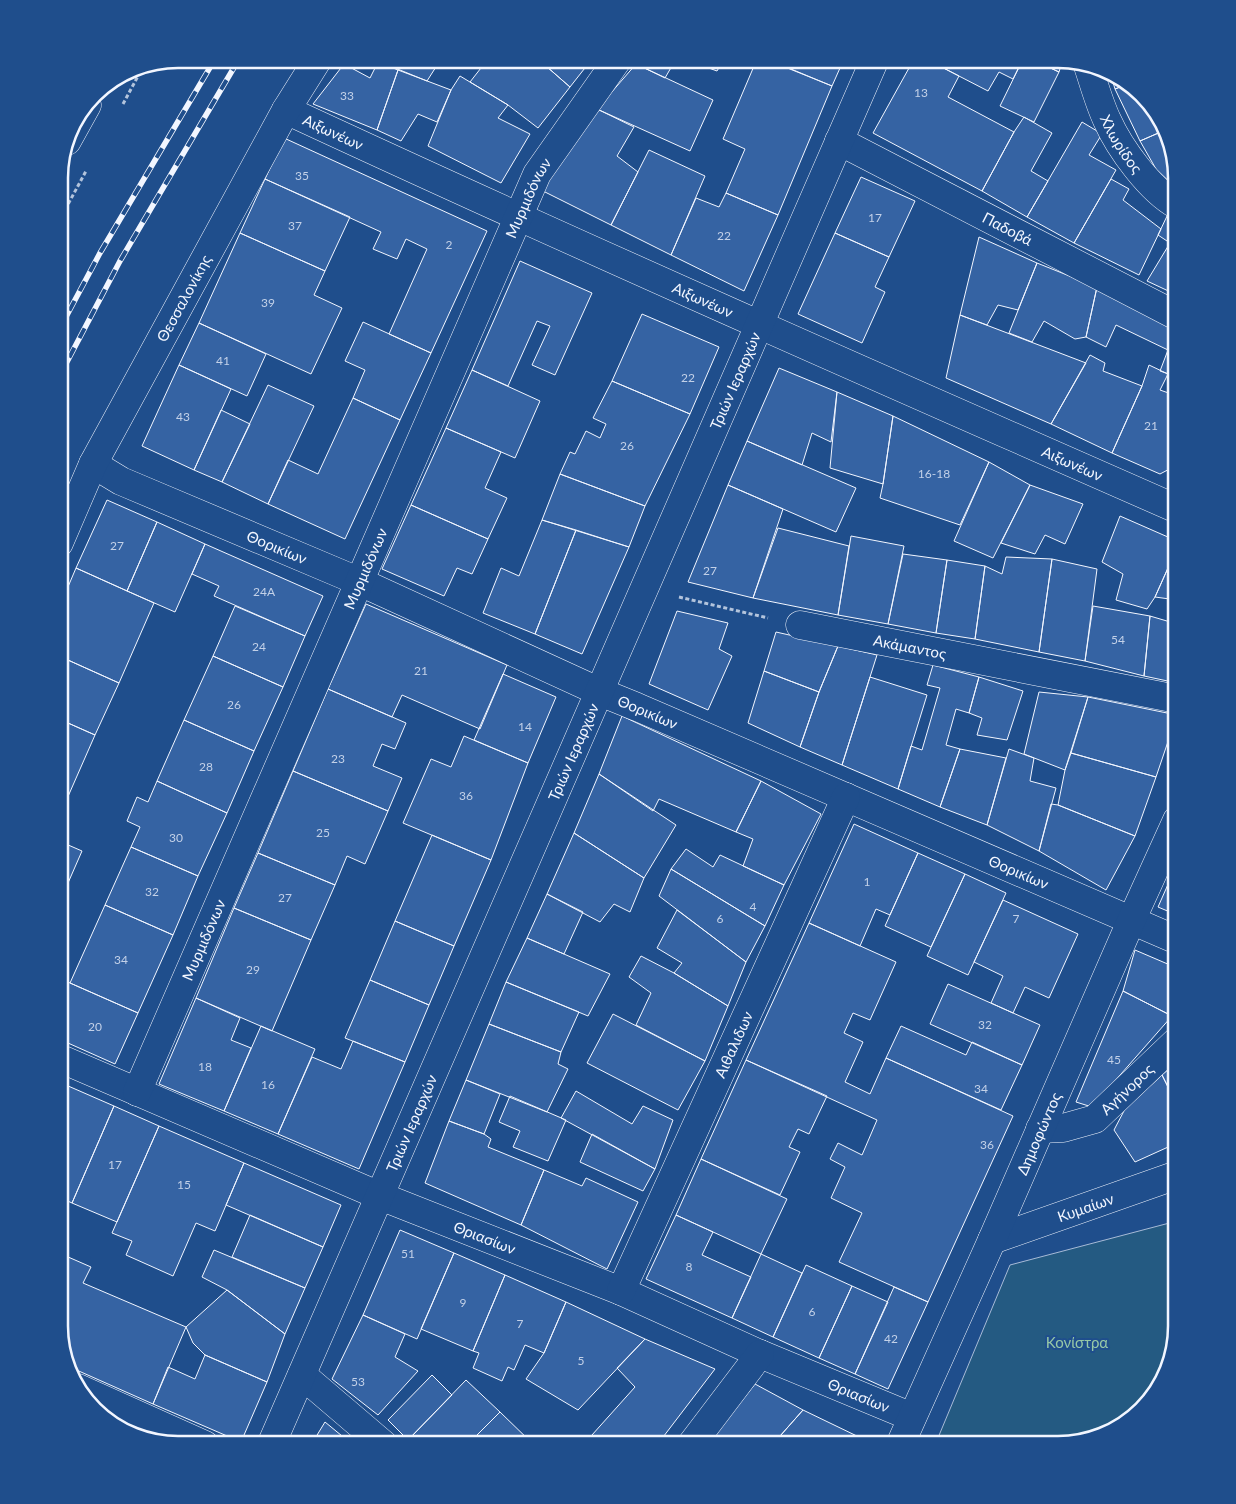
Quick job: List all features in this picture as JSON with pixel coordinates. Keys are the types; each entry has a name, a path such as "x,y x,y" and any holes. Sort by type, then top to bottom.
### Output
{"street":[{"name":"Θεσσαλονίκης","path":"68,523 93,464 286,110 313,67"},
{"name":"Μυρμιδόνων","path":"137,1092 358,581 537,174 612,67"},
{"name":"Τριών Ιεραρχών","path":"275,1436 871,68"},
{"name":"Χλωρίδος","path":"1090,72 1107,121 1131,161 1168,201"},
{"name":"Αιξωνέων","path":"286,110 518,218 759,326 1168,504"},
{"name":"Παδοβά","path":"839,141 1168,311"},
{"name":"Θορικίων","path":"93,464 121,481 358,581 600,692 1168,936"},
{"name":"Ακάμαντος","path":"800,625 1168,696"},
{"name":"Αιθαλιδων","path":"621,1291 846,797"},
{"name":"Δημοφώντος","path":"904,1436 1168,840"},
{"name":"Αγήνορος","path":"1040,1129 1063,1128 1095,1119 1168,1050"},
{"name":"Θριασίων","path":"67,1062 380,1196 621,1291 760,1354 912,1417"},
{"name":"Κυμαίων","path":"992,1240 1168,1178"},
{"path":"698,1436 760,1354"},
{"path":"302,1375 373,1436"},
{"path":"91,1394 184,1436"}],"path":[{"path":"644,588 800,625"}],"green space":[{"name":"Κονίστρα","path":"1168,1223 1168,1341 1165,1355 1150,1388 1120,1418 1094,1431 1073,1436 939,1436 1010,1265"}],"building":[{"path":"342,67 350,67 370,78 375,67 391,67 398,70 377,130 313,104"},
{"path":"393,67 436,67 427,81"},
{"path":"481,67 548,67 570,87 538,128 508,105 470,82"},
{"path":"548,67 585,67 570,87"},
{"path":"633,68 644,68 713,100 690,151 597,109"},
{"path":"643,68 671,68 665,78"},
{"path":"708,68 719,68 717,71"},
{"path":"753,68 787,68 832,86 778,215 726,193 745,149 723,139"},
{"path":"788,68 840,68 832,86"},
{"path":"909,68 943,68 959,76 948,97 1014,132 982,191 873,133"},
{"path":"943,68 1019,68 1013,79 999,72 988,91"},
{"path":"1019,68 1050,68 1059,72 1034,122 1000,106"},
{"path":"1050,68 1060,68 1059,72"},
{"path":"398,70 451,90 437,122 418,114 401,141 377,130"},
{"path":"460,76 508,105 498,118 530,134 501,183 428,146 451,90"},
{"path":"1113,82 1120,87 1115,89"},
{"path":"1120,87 1136,100 1150,116 1159,133 1140,141 1115,89"},
{"path":"597,109 634,127 617,156 638,172 611,225 539,189"},
{"path":"1024,117 1052,133 1031,171 1048,181 1027,217 982,191"},
{"path":"1082,122 1102,134 1089,155 1116,170 1074,243 1027,217"},
{"path":"1159,133 1168,163 1168,180 1156,169 1140,141"},
{"path":"284,138 487,231 431,353 389,334 427,249 406,239 397,259 373,249 381,232 265,179"},
{"path":"649,150 705,176 671,255 611,225"},
{"path":"861,177 915,201 889,257 835,233"},
{"path":"265,179 350,217 325,271 240,233"},
{"path":"1111,179 1129,189 1123,200 1161,229 1139,275 1074,243"},
{"path":"726,193 778,215 744,291 671,255 696,198 719,207"},
{"path":"1168,214 1168,242 1158,235"},
{"path":"240,233 325,271 314,295 342,308 311,374 199,323"},
{"path":"835,233 889,257 875,287 885,292 862,343 798,314"},
{"path":"979,237 1037,263 1018,310 998,305 987,325 960,315"},
{"path":"1168,246 1168,291 1147,281"},
{"path":"520,261 592,293 555,375 532,365 550,326 537,321 508,386 472,370"},
{"path":"1037,263 1097,287 1086,337 1075,339 1044,321 1032,342 1009,333"},
{"path":"1097,287 1168,322 1168,350 1116,325 1106,347 1086,337"},
{"path":"642,314 719,347 690,414 612,381"},
{"path":"960,315 1086,363 1051,424 946,378"},
{"path":"363,322 431,353 400,420 353,398 365,370 345,361"},
{"path":"199,323 266,354 247,396 179,365"},
{"path":"1168,350 1168,374 1160,371"},
{"path":"1090,355 1105,363 1103,371 1142,386 1112,453 1051,424"},
{"path":"179,365 231,389 194,470 142,446"},
{"path":"1149,365 1168,374 1160,390 1168,393 1168,470 1160,474 1112,453 1142,386"},
{"path":"779,368 837,392 831,442 812,433 802,465 747,441"},
{"path":"472,370 540,401 515,458 446,428"},
{"path":"612,381 690,414 645,506 560,474 570,452 575,454 586,431 600,438 606,424 593,418"},
{"path":"268,385 314,406 268,504 222,482"},
{"path":"837,392 893,416 883,484 830,468"},
{"path":"353,398 400,420 345,539 268,504 288,460 318,474"},
{"path":"221,410 250,424 222,482 194,470"},
{"path":"893,416 989,462 960,525 880,498"},
{"path":"446,428 501,452 485,488 507,498 488,539 411,505"},
{"path":"747,441 856,488 836,532 728,485"},
{"path":"989,462 1030,485 993,558 954,541"},
{"path":"560,474 645,506 629,547 542,520"},
{"path":"728,485 783,509 753,598 688,582"},
{"path":"1030,485 1083,504 1065,544 1045,535 1035,554 1001,543"},
{"path":"107,500 157,522 127,591 76,568"},
{"path":"411,505 488,539 472,574 457,568 444,596 382,569"},
{"path":"1120,516 1168,537 1168,568 1155,597 1147,609 1116,600 1123,574 1102,562"},
{"path":"542,520 576,530 535,634 483,613 501,568 519,576"},
{"path":"157,522 205,544 175,612 127,591"},
{"path":"778,528 849,546 838,615 753,598"},
{"path":"576,530 629,547 582,654 535,634"},
{"path":"851,536 904,546 888,624 838,615"},
{"path":"205,544 323,596 305,636 214,596 219,586 192,574"},
{"path":"903,554 947,560 936,633 888,624"},
{"path":"1006,557 1052,559 1039,652 975,639 985,566 1002,574"},
{"path":"1052,559 1097,569 1085,661 1039,652"},
{"path":"947,560 985,566 975,639 936,633"},
{"path":"76,568 154,603 119,683 68,660 68,588"},
{"path":"1168,568 1168,599 1155,597"},
{"path":"366,604 507,665 480,729 402,695 392,717 328,689"},
{"path":"235,606 305,636 283,687 213,656"},
{"path":"1093,606 1150,616 1144,676 1085,661"},
{"path":"677,611 728,623 719,649 732,656 708,710 649,684"},
{"path":"1150,616 1168,621 1168,681 1144,676"},
{"path":"776,632 838,646 819,692 764,671"},
{"path":"838,646 877,655 842,765 800,747 819,692"},
{"path":"213,656 283,687 254,751 184,720"},
{"path":"68,660 119,683 95,735 68,723"},
{"path":"933,665 979,677 969,713 956,709 946,745 960,749 940,807 898,789 911,746 922,750 940,688 927,685"},
{"path":"764,671 819,692 800,747 748,723"},
{"path":"503,674 556,697 528,763 474,740"},
{"path":"870,677 927,695 898,789 842,765"},
{"path":"979,677 1023,691 1007,740 977,735 982,718 969,713"},
{"path":"328,689 406,723 395,749 382,744 373,766 402,778 388,811 293,771"},
{"path":"1039,692 1088,697 1065,770 1024,754"},
{"path":"1088,697 1168,713 1168,742 1156,777 1071,753"},
{"path":"622,716 761,781 736,832 659,799 653,811 599,774"},
{"path":"184,720 254,751 227,813 157,781"},
{"path":"68,723 95,735 67,798"},
{"path":"464,736 528,763 491,860 403,823 431,759 451,767"},
{"path":"960,749 1006,758 987,825 940,807"},
{"path":"1009,749 1034,758 1030,781 1056,788 1039,851 987,825"},
{"path":"1071,753 1156,777 1135,836 1058,805 1065,770"},
{"path":"293,771 388,811 365,864 347,856 335,885 258,853"},
{"path":"599,774 676,825 644,878 574,833"},
{"path":"157,781 227,813 198,876 131,847 140,827 127,821 137,797 148,802"},
{"path":"761,781 821,814 784,885 743,866 753,839 736,832"},
{"path":"1051,804 1058,805 1135,836 1106,890 1039,851"},
{"path":"854,824 918,853 890,915 876,909 860,946 809,923"},
{"path":"574,833 644,878 630,912 614,904 600,922 547,894"},
{"path":"432,835 491,860 454,946 395,921"},
{"path":"67,845 82,851 67,883"},
{"path":"131,847 198,876 173,935 105,905"},
{"path":"686,849 713,867 720,855 784,885 765,926 671,869"},
{"path":"258,853 335,885 311,940 234,908"},
{"path":"918,853 965,874 931,947 885,926"},
{"path":"671,869 765,926 746,962 659,896"},
{"path":"965,874 1006,893 968,975 927,956"},
{"path":"1168,884 1168,911 1158,907"},
{"path":"547,894 583,912 564,954 527,938"},
{"path":"1003,900 1078,934 1049,998 1025,987 1013,1013 991,1003 1003,976 974,962"},
{"path":"105,905 173,935 138,1013 70,983"},
{"path":"234,908 311,940 272,1031 196,998"},
{"path":"677,910 746,962 728,1006 674,973 682,963 657,948"},
{"path":"395,921 454,946 429,1005 370,980"},
{"path":"809,923 896,962 870,1020 853,1013 844,1033 863,1042 845,1082 870,1094 886,1058 1013,1116 928,1302 839,1262 862,1213 831,1198 845,1167 830,1159 838,1143 862,1155 877,1120 746,1060"},
{"path":"527,938 610,974 588,1016 506,982"},
{"path":"1135,950 1168,964 1168,1014 1123,991"},
{"path":"641,956 674,973 728,1006 705,1061 636,1025 651,993 629,977"},
{"path":"370,980 429,1005 405,1062 345,1038"},
{"path":"67,982 138,1013 115,1064 67,1043"},
{"path":"506,982 579,1012 561,1052 489,1024"},
{"path":"948,984 1040,1025 1022,1065 930,1024"},
{"path":"1123,991 1168,1014 1168,1021 1092,1107 1076,1102"},
{"path":"196,998 240,1018 231,1040 251,1048 224,1111 159,1084"},
{"path":"613,1014 705,1061 678,1110 587,1063"},
{"path":"489,1024 561,1052 558,1064 568,1069 547,1112 466,1080"},
{"path":"261,1026 315,1049 278,1134 224,1111"},
{"path":"901,1026 966,1055 972,1042 1022,1065 1001,1110 886,1058"},
{"path":"353,1041 405,1062 359,1169 278,1134 312,1057 341,1069"},
{"path":"746,1060 827,1096 809,1134 798,1129 789,1147 800,1152 780,1195 701,1159"},
{"path":"1168,1070 1168,1087 1162,1075"},
{"path":"1162,1075 1168,1087 1168,1147 1135,1162 1114,1130 1125,1109"},
{"path":"466,1080 500,1094 484,1134 449,1121"},
{"path":"67,1086 114,1106 72,1203 67,1201"},
{"path":"576,1091 632,1124 643,1106 673,1120 655,1169 561,1118"},
{"path":"510,1096 566,1120 548,1161 513,1147 520,1131 499,1122"},
{"path":"114,1106 159,1126 117,1222 72,1203"},
{"path":"449,1121 484,1134 491,1139 488,1147 544,1170 521,1225 425,1183"},
{"path":"159,1126 244,1163 215,1231 196,1223 173,1276 126,1255 132,1241 112,1233"},
{"path":"592,1134 655,1169 643,1191 580,1162"},
{"path":"701,1159 787,1199 761,1254 676,1215"},
{"path":"244,1163 341,1205 323,1247 226,1205"},
{"path":"544,1170 582,1186 586,1178 638,1202 607,1269 521,1225"},
{"path":"250,1215 323,1247 305,1288 232,1257"},
{"path":"676,1215 713,1232 702,1255 751,1277 732,1318 646,1279"},
{"path":"400,1230 454,1253 417,1339 363,1315"},
{"path":"214,1250 305,1288 285,1334 227,1290 202,1277"},
{"path":"454,1253 505,1275 473,1351 421,1329"},
{"path":"761,1254 802,1273 773,1337 732,1318"},
{"path":"67,1257 91,1267 83,1283 186,1327 153,1404 77,1370 68,1341"},
{"path":"806,1265 852,1286 819,1358 773,1337"},
{"path":"505,1275 566,1302 544,1353 525,1345 514,1370 508,1367 502,1381 473,1368 479,1353 473,1351"},
{"path":"852,1286 888,1302 855,1374 819,1358"},
{"path":"894,1287 928,1302 888,1389 855,1374"},
{"path":"227,1290 285,1334 267,1382 205,1355 193,1343 186,1327"},
{"path":"566,1302 645,1339 578,1410 526,1379 544,1353"},
{"path":"363,1315 405,1334 395,1357 418,1371 378,1415 332,1379"},
{"path":"645,1339 715,1369 664,1436 591,1436 635,1387 617,1368"},
{"path":"205,1355 267,1382 244,1436 227,1436 153,1404 168,1367 195,1379"},
{"path":"432,1375 452,1395 412,1436 404,1436 388,1420"},
{"path":"466,1380 500,1412 476,1436 412,1436"},
{"path":"755,1384 803,1410 780,1436 713,1436"},
{"path":"803,1410 857,1436 783,1436 781,1435"},
{"path":"500,1412 525,1436 476,1436"},
{"path":"325,1422 342,1436 316,1436"}],"railway":[{"path":"68,313 100,253 210,67"},
{"path":"68,360 120,261 234,67"}]}
